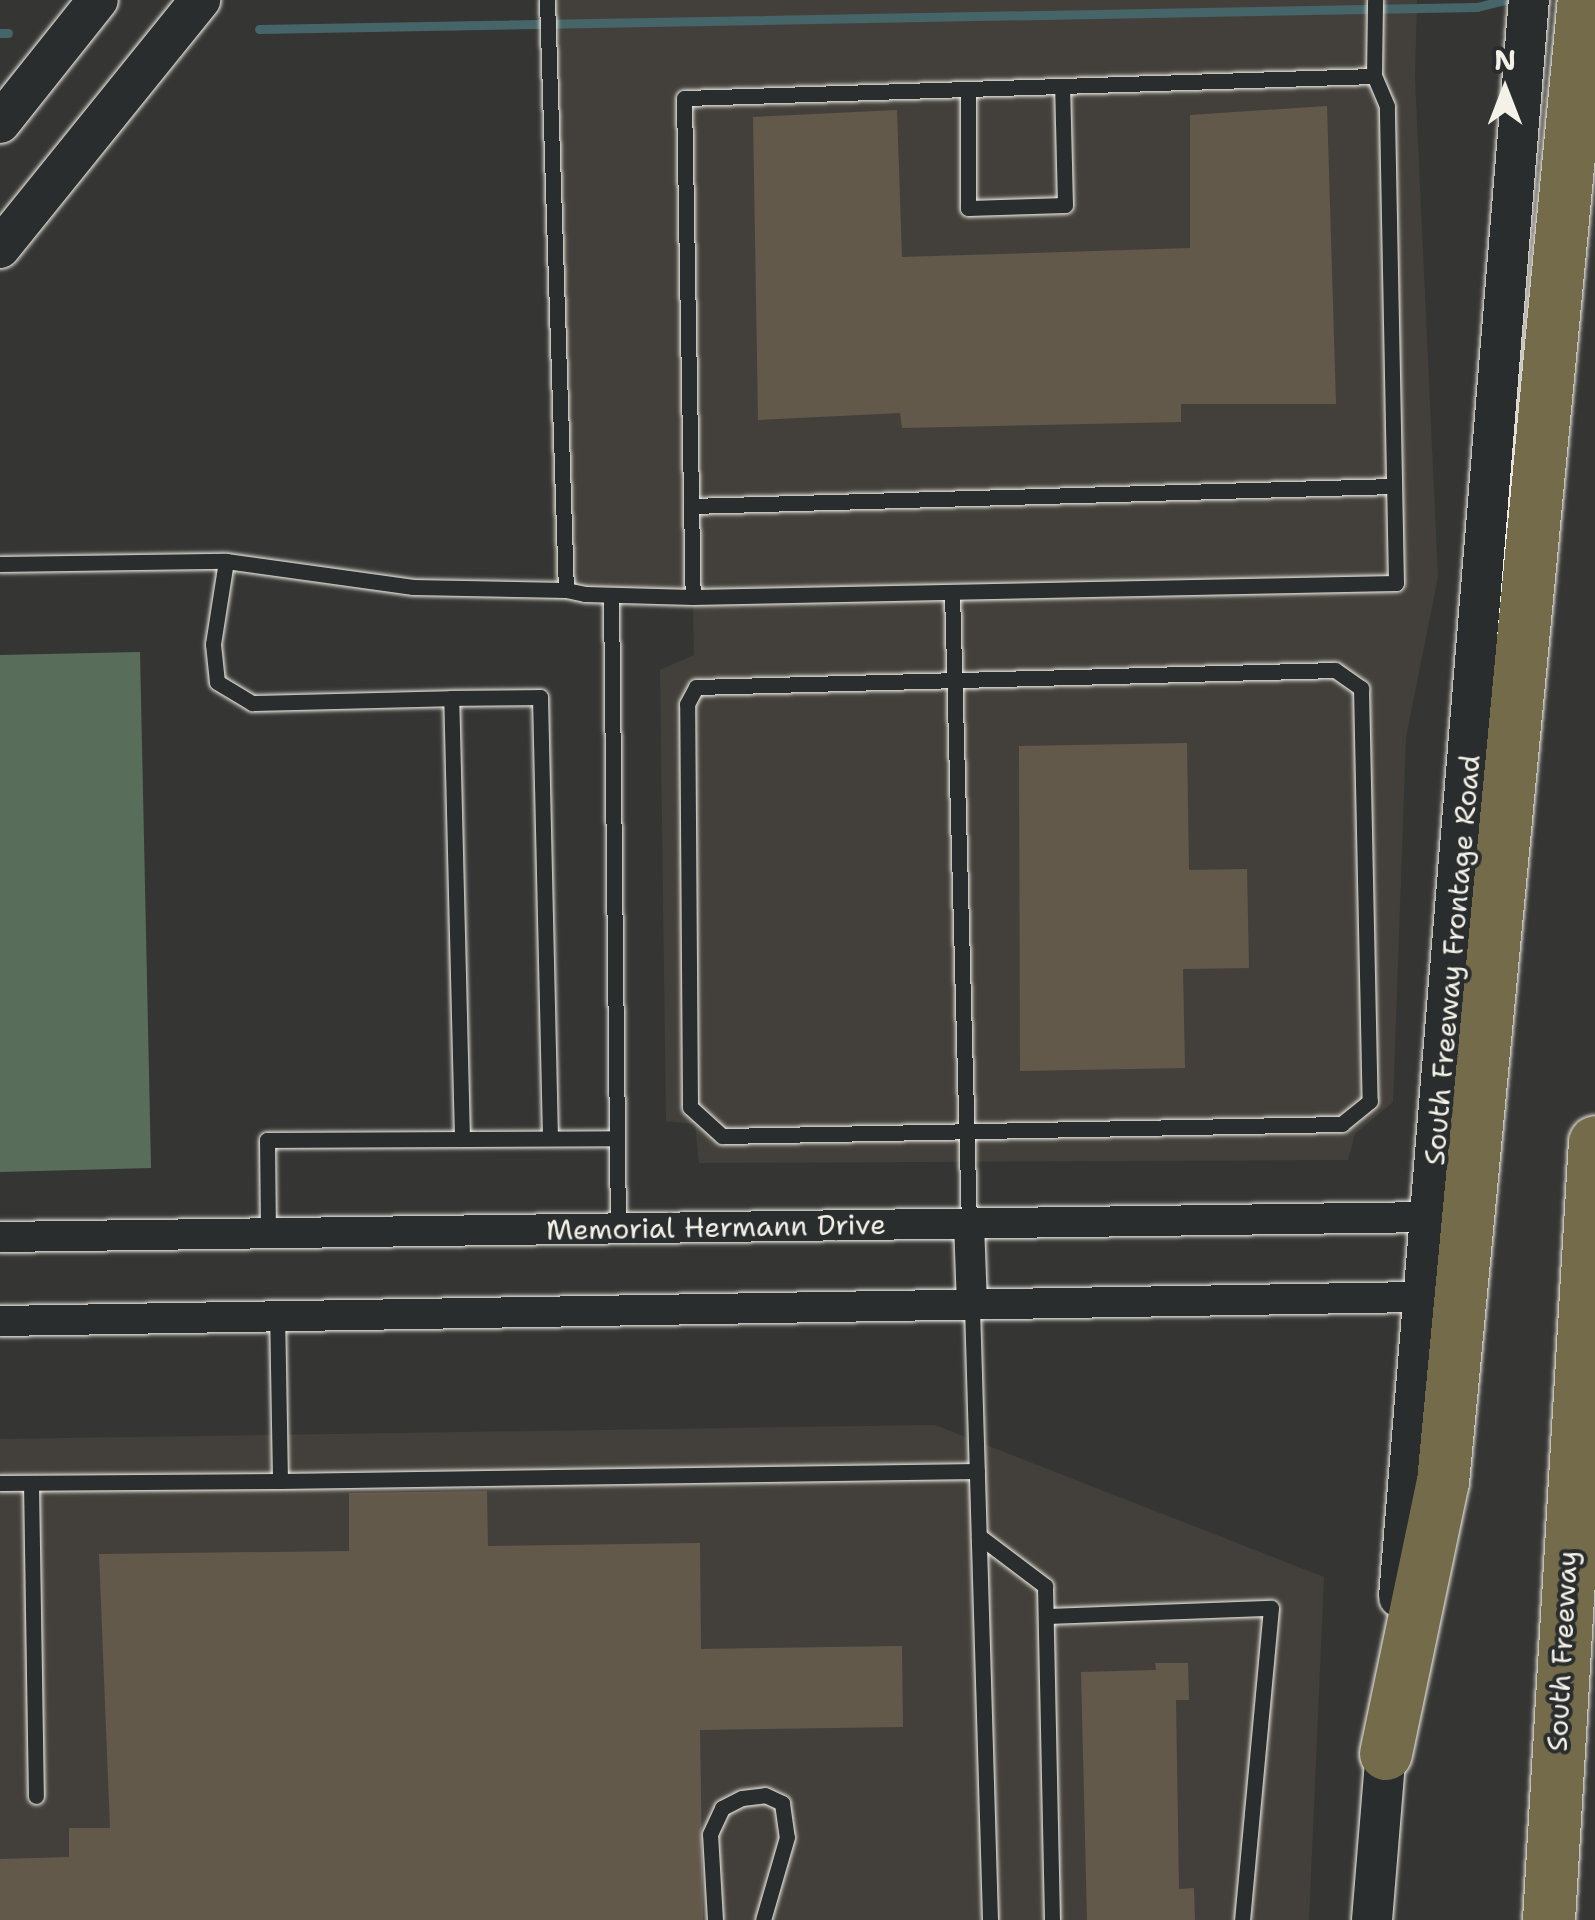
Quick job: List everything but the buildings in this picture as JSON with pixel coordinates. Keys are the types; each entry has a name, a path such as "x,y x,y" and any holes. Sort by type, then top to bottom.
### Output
{"highway":[{"path":"1386,1754 1444,1482 1584,0"},
{"name":"South Freeway","path":"1549,1920 1595,1142"}],"main road":[{"path":"0,123 98,0"},
{"path":"0,248 200,0"},
{"name":"South Freeway Frontage Road","path":"1372,1920 1529,0"}],"street":[{"name":"Memorial Hermann Drive","path":"0,1236 1431,1217"},
{"path":"969,1224 972,1306"},
{"path":"0,1321 1424,1297"}],"lane":[{"path":"547,0 566,590"},
{"path":"0,564 226,560 412,586 693,598 1396,583 1387,106 1374,76 1374,0"},
{"path":"693,598 684,98 1374,76"},
{"path":"968,89 968,208 1065,205 1062,86"},
{"path":"691,506 1394,486"},
{"path":"226,560 213,644 217,682 252,704 540,697 550,1138"},
{"path":"952,592 969,1224"},
{"path":"612,595 618,1228"},
{"path":"1335,670 1361,688 1370,1102 1342,1124 967,1129 722,1136 690,1107 687,704 696,687 1335,670"},
{"path":"451,698 462,1139"},
{"path":"268,1233 267,1140 617,1138"},
{"path":"972,1306 990,1920"},
{"path":"277,1316 280,1480"},
{"path":"0,1483 977,1471"},
{"path":"32,1483 36,1796"},
{"path":"979,1536 1045,1586 1052,1920"},
{"path":"1048,1616 1271,1608 1242,1920"},
{"path":"715,1920 710,1834 722,1808 742,1798 766,1795 782,1803 787,1837 763,1920"}],"shaded area":[{"path":"541,0 1417,0 1415,79 1438,577 1406,737 1393,1102 1355,1134 1348,1160 699,1163 695,1124 666,1121 660,670 694,655 693,598 554,600"},
{"path":"935,1425 1324,1577 1309,1920 0,1920 0,1439"}],"green space":[{"path":"140,652 151,1168 0,1172 0,655"}],"waterway":[{"path":"259,29 1477,7 1505,0"},
{"path":"0,33 8,33"}]}
